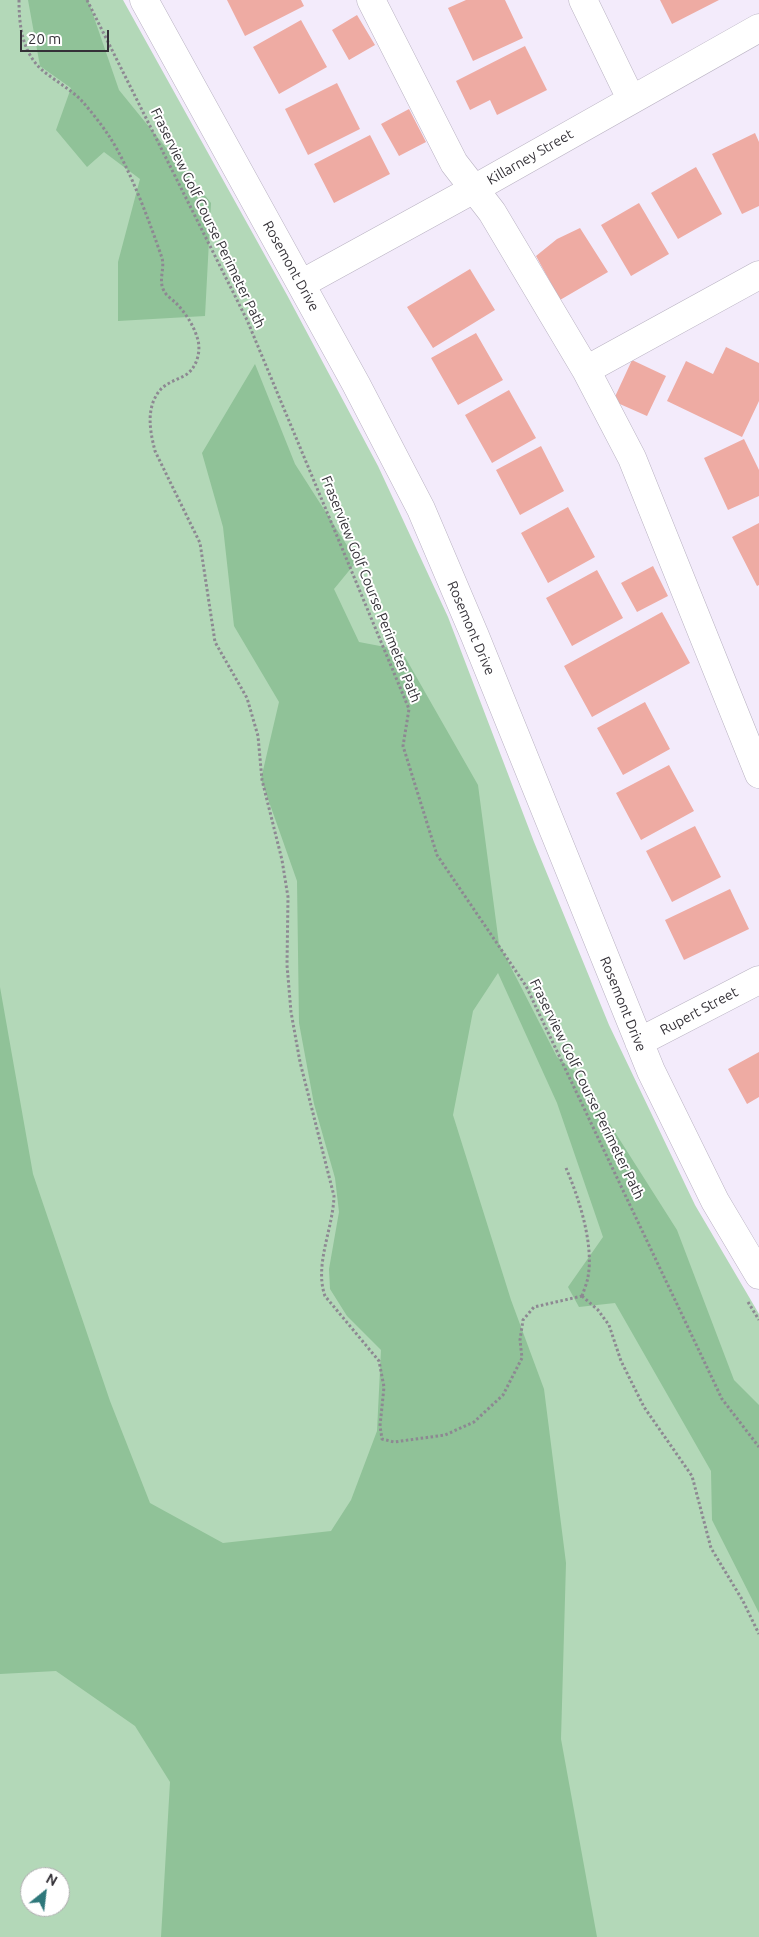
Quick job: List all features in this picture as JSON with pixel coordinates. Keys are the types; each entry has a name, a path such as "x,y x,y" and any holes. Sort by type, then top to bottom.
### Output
{"street":[{"name":"Rosemont Drive","path":"144,0 356,384 420,509 475,636 639,1042 715,1201 751,1285"},
{"path":"371,0 454,163 492,212 586,370 632,458 757,760"},
{"path":"583,0 631,99"},
{"name":"Killarney Street","path":"301,284 759,28"},
{"path":"586,370 759,275"},
{"name":"Rupert Street","path":"639,1042 759,980"}],"path":[{"path":"19,0 20,30 30,54 40,68 80,100 110,137 131,180 163,261 161,279 164,292 191,322 198,338 200,350 196,363 186,375 161,389 154,402 149,418 151,435 155,451 200,543 215,642 247,698 258,736 262,780 282,860 288,897 287,965 293,1020 318,1140 334,1196 333,1216 320,1274 322,1286 325,1296 379,1361 384,1387 380,1426 382,1439 394,1442 445,1435 474,1422 503,1395 522,1358 520,1340 523,1320 534,1307 582,1296"},
{"name":"Fraserview Golf Course Perimeter Path","path":"87,0 247,320 409,708 403,746 438,855 526,986 722,1399 759,1447"},
{"path":"566,1168 576,1191 588,1241 588,1277 582,1296"},
{"path":"751,1285 759,1320"},
{"path":"582,1296 598,1310 609,1325 621,1361 644,1407 692,1476 711,1548 743,1601 759,1634"}],"green space":[{"path":"0,0 123,0 287,295 378,466 448,617 534,842 609,1025 695,1205 759,1314 759,1937 0,1937"},
{"path":"28,0 88,0 119,90 211,203 205,316 118,321 118,262 140,179 104,152 87,167 56,130 71,88 40,66"},
{"path":"255,364 295,464 357,561 334,589 359,642 401,650 478,785 499,944 557,1057 578,1074 677,1230 734,1380 759,1405 759,1613 712,1520 711,1471 615,1303 579,1307 568,1287 603,1237 557,1103 498,973 473,1011 453,1115 511,1300 544,1389 566,1563 561,1739 597,1937 161,1937 170,1782 135,1726 56,1671 0,1674 0,987 33,1174 110,1401 150,1503 223,1543 331,1531 351,1500 377,1431 381,1350 347,1316 330,1289 329,1269 339,1212 335,1178 314,1104 299,1023 297,881 261,779 279,702 234,626 223,527 202,453"}],"building":[{"path":"227,0 301,0 304,6 245,36"},
{"path":"466,0 505,0 523,38 473,61 448,8"},
{"path":"660,0 719,0 672,24"},
{"path":"357,15 375,45 349,60 332,30"},
{"path":"301,20 327,67 279,94 253,47"},
{"path":"525,46 547,90 497,115 490,100 470,110 456,81"},
{"path":"337,83 360,129 308,155 285,109"},
{"path":"409,109 426,142 399,156 381,124"},
{"path":"755,133 759,142 759,206 742,214 712,154"},
{"path":"370,135 390,174 334,203 314,164"},
{"path":"696,167 722,214 678,239 651,193"},
{"path":"639,203 669,254 631,276 601,225"},
{"path":"580,228 608,272 560,300 536,256 557,239"},
{"path":"470,269 495,310 433,348 407,307"},
{"path":"476,333 503,380 458,405 431,358"},
{"path":"726,347 759,363 759,401 742,437 667,401 686,361 713,374"},
{"path":"632,360 666,376 647,416 613,401"},
{"path":"509,390 536,438 492,463 465,415"},
{"path":"744,439 759,470 759,496 728,510 704,458"},
{"path":"541,446 564,491 520,515 496,470"},
{"path":"568,507 595,557 548,583 521,533"},
{"path":"759,523 759,585 757,586 732,537"},
{"path":"653,566 668,596 637,612 621,583"},
{"path":"597,570 623,618 572,646 546,598"},
{"path":"662,612 690,663 592,717 564,666"},
{"path":"645,702 670,749 623,775 597,728"},
{"path":"669,765 694,811 641,840 616,793"},
{"path":"695,826 721,877 672,902 646,851"},
{"path":"730,889 749,929 684,960 665,920"},
{"path":"759,1052 759,1097 747,1104 728,1069"}]}
